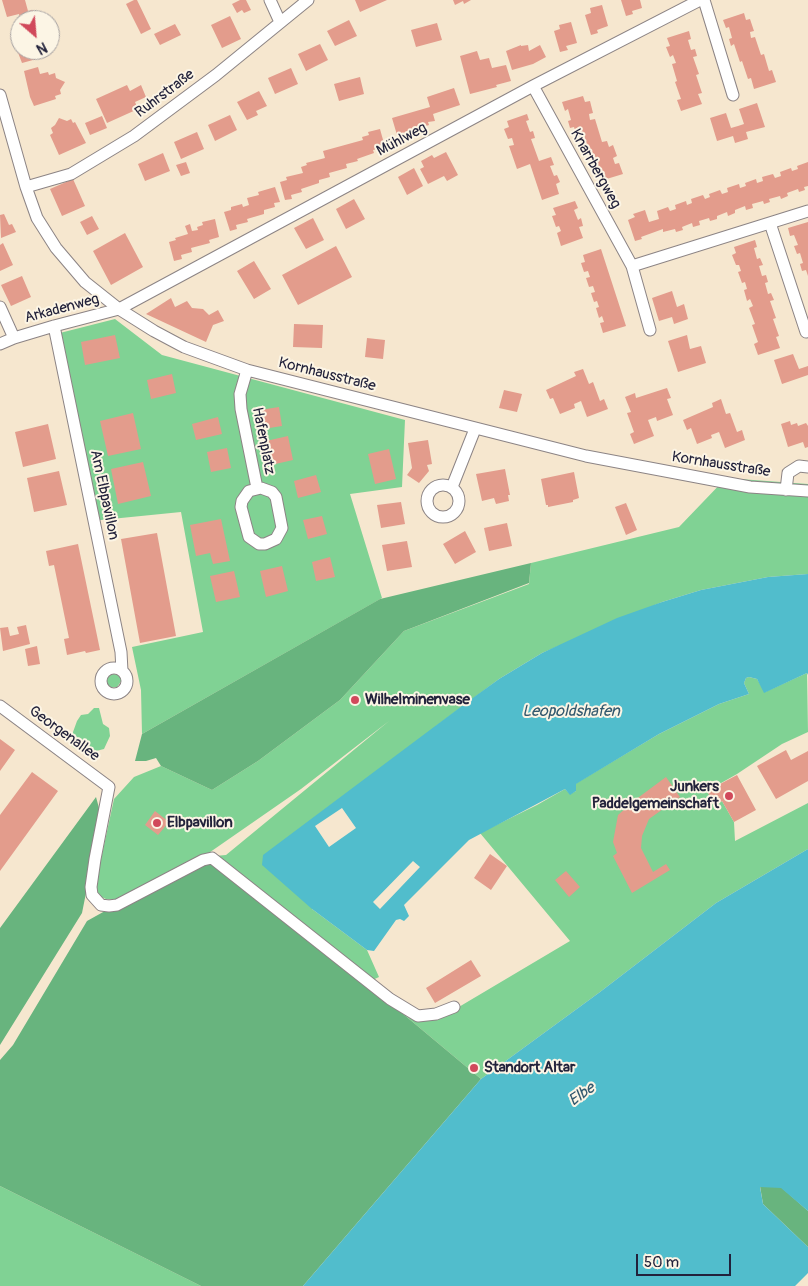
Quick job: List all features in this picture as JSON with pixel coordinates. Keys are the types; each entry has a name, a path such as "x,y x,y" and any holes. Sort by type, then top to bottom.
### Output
{"street":[{"path":"270,0 280,22"},
{"name":"Ruhrstraße","path":"26,187 72,174 134,136 216,74 308,0"},
{"name":"Mühlweg","path":"119,309 532,86 702,0 733,95"},
{"name":"Knarrbergweg","path":"532,86 632,266 650,330"},
{"name":"Kornhausstraße","path":"0,95 26,187 37,218 56,248 85,282 119,309 154,332 184,347 247,370 586,456 750,487 808,491"},
{"path":"632,266 808,211"},
{"path":"770,223 806,332"},
{"name":"Arkadenweg","path":"0,307 14,338"},
{"name":"Arkadenweg","path":"0,344 54,326 119,309"},
{"name":"Am Elbpavillon","path":"54,326 121,652 122,671"},
{"name":"Hafenplatz","path":"247,370 240,394 241,409 257,488"},
{"path":"452,487 475,429"},
{"name":"Kornhausstraße","path":"786,490 788,473 799,466 808,467"},
{"name":"Hafenplatz","path":"257,488 267,489 272,492 276,497 280,512 282,528 280,534 271,542 265,544 259,544 249,537 241,507 249,491 257,488"},
{"name":"Georgenallee","path":"0,706 109,786 91,887 92,895 101,905 117,905 203,860 212,858 397,1004 418,1016 436,1014 454,1007"}],"green space":[{"path":"115,319 162,355 405,420 402,487 350,494 382,598 142,734 141,690 132,647 203,632 181,512 91,521 52,335"},
{"path":"726,478 808,484 808,574 768,577 701,590 662,602 542,653 499,679 435,727 312,909 367,950 379,977 366,983 121,901 99,896 95,887 114,799 134,777 161,766 212,790 258,761 340,700 404,631 529,584 531,563 679,527","holes":["389,721 226,855 203,857 301,789"]},
{"path":"531,563 529,583 404,631 340,700 258,761 212,790 161,766 156,758 146,761 135,761 142,734 380,599"},
{"path":"807,673 808,732 782,744 737,774 707,791 715,805 722,801 734,822 735,841 808,803 808,849 716,903 600,992 481,1079 396,1008 447,1014 570,941 480,833 565,789 570,794 576,791 575,784 659,734 719,704 749,694 744,683 746,678 757,679 765,692"},
{"path":"113,674 121,675 122,680 117,687 109,688 105,685 105,681 108,676"},
{"path":"94,708 99,708 103,724 109,728 110,736 104,749 88,753 74,748 69,743 81,715 88,714"},
{"path":"96,797 99,808 82,913 0,1045 0,928"},
{"path":"202,857 366,983 481,1079 303,1286 201,1286 0,1186 0,1060 13,1045 87,921"},
{"path":"0,1186 201,1286 0,1286"},
{"path":"760,1186 781,1187 808,1211 808,1247 763,1204"}],"water":[{"name":"Leopoldshafen","path":"808,574 808,675 807,673 764,693 757,679 746,678 744,683 749,694 719,704 659,734 576,784 576,791 570,795 565,789 469,840 404,905 409,916 404,921 396,920 374,951 367,950 312,909 262,865 263,855 499,679 542,653 617,618 701,590 768,577"},
{"name":"Elbe","path":"808,849 808,1211 781,1188 760,1187 763,1204 808,1247 808,1273 795,1286 303,1286 481,1079 600,992 716,903"}],"pier":[{"path":"342,808 356,828 329,847 315,826"},
{"path":"413,861 420,867 380,909 373,902"}],"building":[{"path":"2,0 25,0 28,10 10,10 10,16 7,17"},
{"path":"137,0 151,29 141,34 126,4"},
{"path":"240,0 246,0 251,10 244,13 242,10 237,13 232,4"},
{"path":"355,0 387,0 360,12"},
{"path":"453,0 471,0 464,4 463,1 455,5"},
{"path":"621,0 640,0 642,8 632,11 633,14 626,16"},
{"path":"602,5 608,26 597,30 598,33 591,35 585,15 591,13 590,8"},
{"path":"744,13 746,20 750,19 754,31 750,32 751,38 755,37 761,55 764,54 769,71 772,70 776,82 754,89 751,78 748,79 742,61 740,62 734,44 731,46 729,39 732,38 729,27 726,28 723,20"},
{"path":"230,16 241,39 222,48 211,25"},
{"path":"349,20 357,36 335,46 327,31"},
{"path":"571,22 577,43 566,46 568,50 560,52 554,31 560,29 559,25"},
{"path":"437,23 442,40 416,47 411,30"},
{"path":"175,24 181,35 160,45 154,34"},
{"path":"689,31 691,39 688,40 691,50 695,49 697,56 693,57 699,74 696,75 702,93 698,94 702,104 681,111 677,100 681,99 675,82 677,81 672,64 676,63 673,55 670,57 666,47 670,46 667,38"},
{"path":"320,44 328,60 306,71 298,54"},
{"path":"521,45 528,45 529,51 540,45 546,57 533,64 512,70 506,51"},
{"path":"477,51 480,60 489,58 492,68 506,65 511,81 470,94 460,56"},
{"path":"21,60 33,60 22,63"},
{"path":"38,67 40,74 48,72 49,75 55,73 56,78 65,82 60,90 61,94 55,96 56,99 34,106 24,71"},
{"path":"291,68 298,84 275,94 268,78"},
{"path":"360,77 364,94 339,101 334,84"},
{"path":"127,85 130,91 141,85 146,97 135,102 138,109 107,123 96,99"},
{"path":"454,88 460,105 433,114 435,121 428,122 429,125 397,135 392,118 430,107 427,97"},
{"path":"259,91 267,106 256,111 258,115 247,120 237,102"},
{"path":"583,96 585,102 590,101 593,113 589,114 590,120 595,119 602,142 607,141 609,147 613,145 617,156 613,158 615,164 619,163 623,174 600,181 597,170 594,171 592,164 595,163 592,153 589,154 584,135 577,138 574,127 570,128 568,121 571,120 568,109 565,111 562,102"},
{"path":"757,103 765,127 746,132 748,139 735,143 733,136 717,141 710,118 726,113 731,128 738,126 744,124 739,109"},
{"path":"527,114 529,120 526,121 530,132 533,131 535,138 531,139 539,161 551,157 554,165 550,166 554,176 557,175 560,182 556,184 559,194 542,200 530,164 517,169 509,146 514,145 512,138 508,139 504,129 509,127 507,121"},
{"path":"230,115 237,130 215,141 208,125"},
{"path":"102,116 107,128 90,135 85,123"},
{"path":"59,118 67,121 71,119 73,123 75,122 86,143 59,155 50,135 53,133 51,128"},
{"path":"380,129 385,147 373,150 374,153 357,159 358,161 346,164 347,168 329,173 330,177 301,189 302,192 291,195 292,199 285,200 280,182 287,180 286,177 303,173 301,167 307,165 306,163 325,158 323,151 363,140 362,137 369,135 368,132"},
{"path":"197,132 204,149 181,159 174,142"},
{"path":"446,152 458,175 447,181 444,176 428,184 420,169 424,167 421,161 432,155 434,158"},
{"path":"163,153 170,171 145,181 138,164"},
{"path":"186,162 190,173 181,176 176,165"},
{"path":"808,162 808,186 804,187 805,190 799,192 798,189 787,193 788,196 781,199 780,196 769,199 770,202 764,204 763,201 752,204 753,208 746,210 745,206 735,210 735,213 728,216 727,212 717,216 717,219 710,221 709,218 699,221 700,225 693,227 692,223 682,227 683,230 676,232 675,229 663,232 663,229 635,241 628,220 635,217 633,214 645,210 649,222 659,219 657,211 668,207 670,211 676,209 675,205 686,201 687,205 692,203 691,199 703,195 705,199 710,197 709,194 720,190 722,194 728,192 727,188 739,184 740,188 746,186 745,183 756,179 757,183 763,181 762,177 773,174 775,178 781,176 780,172 791,168 792,171 798,169 797,166"},
{"path":"414,168 423,186 407,195 398,177"},
{"path":"73,179 85,206 62,216 50,189"},
{"path":"275,187 280,202 274,203 275,207 264,210 264,214 247,219 248,222 236,225 237,229 230,231 224,212 231,210 231,207 242,204 243,207 249,205 247,198 259,195 258,192"},
{"path":"354,199 365,219 346,229 336,209"},
{"path":"575,201 578,208 574,210 578,220 581,218 583,226 579,227 583,238 561,246 557,233 561,231 559,226 556,227 552,216 556,215 553,208"},
{"path":"4,214 9,225 12,224 16,232 1,238 0,215"},
{"path":"92,216 99,229 87,235 80,222"},
{"path":"313,218 324,240 306,249 294,228"},
{"path":"215,219 219,237 209,240 210,243 191,248 192,252 181,255 182,259 174,261 169,242 188,234 185,226 190,224 192,231 198,230 197,227 203,225 202,222"},
{"path":"808,222 808,276 806,270 802,271 800,264 803,263 800,253 797,254 794,246 798,245 794,235 790,236 788,228"},
{"path":"125,233 143,267 111,285 93,251"},
{"path":"755,240 757,247 754,248 757,259 760,258 763,265 759,266 762,276 766,275 768,282 765,283 768,294 771,293 774,300 770,301 776,318 773,319 779,336 776,337 780,348 758,355 754,344 758,342 752,325 755,324 749,308 753,306 750,299 747,301 744,290 747,289 745,282 742,283 738,272 741,271 739,265 736,265 732,255 736,253 734,247"},
{"path":"3,243 13,265 0,271 0,245"},
{"path":"336,246 352,277 298,305 282,275"},
{"path":"601,249 626,326 603,333 600,323 604,322 602,316 599,318 596,308 599,307 597,301 594,302 591,293 595,292 593,286 589,287 586,278 590,277 588,271 584,272 581,263 585,262 583,255"},
{"path":"254,261 271,289 254,299 237,271"},
{"path":"22,276 31,297 11,306 1,285"},
{"path":"672,291 677,307 684,304 688,319 674,324 672,317 659,321 652,298"},
{"path":"171,298 175,307 187,301 192,308 203,309 209,315 218,310 224,321 213,325 206,342 146,314"},
{"path":"294,324 323,325 322,348 293,347"},
{"path":"115,335 120,358 85,365 81,342"},
{"path":"687,335 690,349 701,346 706,363 678,372 668,341"},
{"path":"367,338 385,340 383,359 365,357"},
{"path":"793,354 799,369 808,366 808,375 782,384 774,360"},
{"path":"583,369 589,384 593,382 600,401 604,399 608,409 587,417 581,401 574,404 575,408 560,414 553,398 550,399 546,390 576,376 574,372"},
{"path":"172,374 176,393 151,399 147,380"},
{"path":"667,388 671,398 667,399 673,415 657,421 656,417 648,420 654,436 634,444 630,434 634,432 627,413 631,412 625,397 635,393 636,398"},
{"path":"504,390 522,394 517,412 499,408"},
{"path":"721,399 726,414 730,413 737,432 742,430 745,440 725,448 719,432 711,435 712,438 697,444 691,428 687,430 683,420 713,407 712,403"},
{"path":"279,407 282,426 263,429 260,410"},
{"path":"133,413 141,449 108,456 100,421"},
{"path":"218,417 222,434 196,440 192,424"},
{"path":"790,421 791,425 797,423 798,426 806,423 808,426 808,447 805,448 803,442 788,447 781,424"},
{"path":"48,424 56,459 23,467 15,432"},
{"path":"288,436 293,460 271,465 266,441"},
{"path":"428,440 432,464 427,465 429,471 419,483 407,475 412,468 408,443"},
{"path":"227,448 231,468 211,472 207,452"},
{"path":"389,449 396,479 375,484 368,454"},
{"path":"143,462 151,496 118,504 111,469"},
{"path":"505,469 510,495 508,495 509,501 496,504 494,498 482,501 476,474"},
{"path":"59,471 67,505 34,512 27,478"},
{"path":"574,472 579,498 573,500 573,502 548,507 541,479"},
{"path":"316,475 321,492 298,498 294,481"},
{"path":"401,502 405,524 381,528 377,505"},
{"path":"626,503 637,530 626,535 615,507"},
{"path":"322,516 327,534 308,539 303,520"},
{"path":"221,519 230,561 213,564 210,553 196,556 190,525"},
{"path":"507,523 512,546 489,551 484,528"},
{"path":"465,531 476,552 455,564 443,544"},
{"path":"157,533 176,636 140,643 121,539"},
{"path":"407,541 412,567 387,571 382,545"},
{"path":"78,544 100,650 67,655 64,639 69,638 54,565 49,566 46,551"},
{"path":"330,557 335,577 316,581 312,562"},
{"path":"282,566 288,591 266,597 260,571"},
{"path":"234,571 240,597 216,602 210,576"},
{"path":"26,625 30,644 3,651 0,628 8,627 10,636 19,634 17,627"},
{"path":"37,646 40,664 28,666 25,649"},
{"path":"0,739 15,750 0,771"},
{"path":"786,750 791,760 808,751 808,781 776,799 757,766"},
{"path":"32,772 58,791 0,871 0,815"},
{"name":"Junkers Paddelgemeinschaft","path":"737,775 756,810 734,822 722,801 715,805 707,791"},
{"path":"666,777 680,797 649,819 642,836 641,848 653,872 666,864 670,870 632,893 613,856 617,853 613,842 618,815"},
{"name":"Elbpavillon","path":"155,811 169,822 158,835 145,825"},
{"path":"490,854 507,866 491,890 474,878"},
{"path":"566,871 580,887 569,897 555,880"},
{"path":"471,960 481,976 435,1003 426,988"}],"place":[{"name":"Wilhelminenvase","path":"355,700"},
{"name":"Junkers Paddelgemeinschaft","path":"729,796"},
{"name":"Elbpavillon","path":"157,823"},
{"name":"Standort Altar","path":"474,1068"}]}
